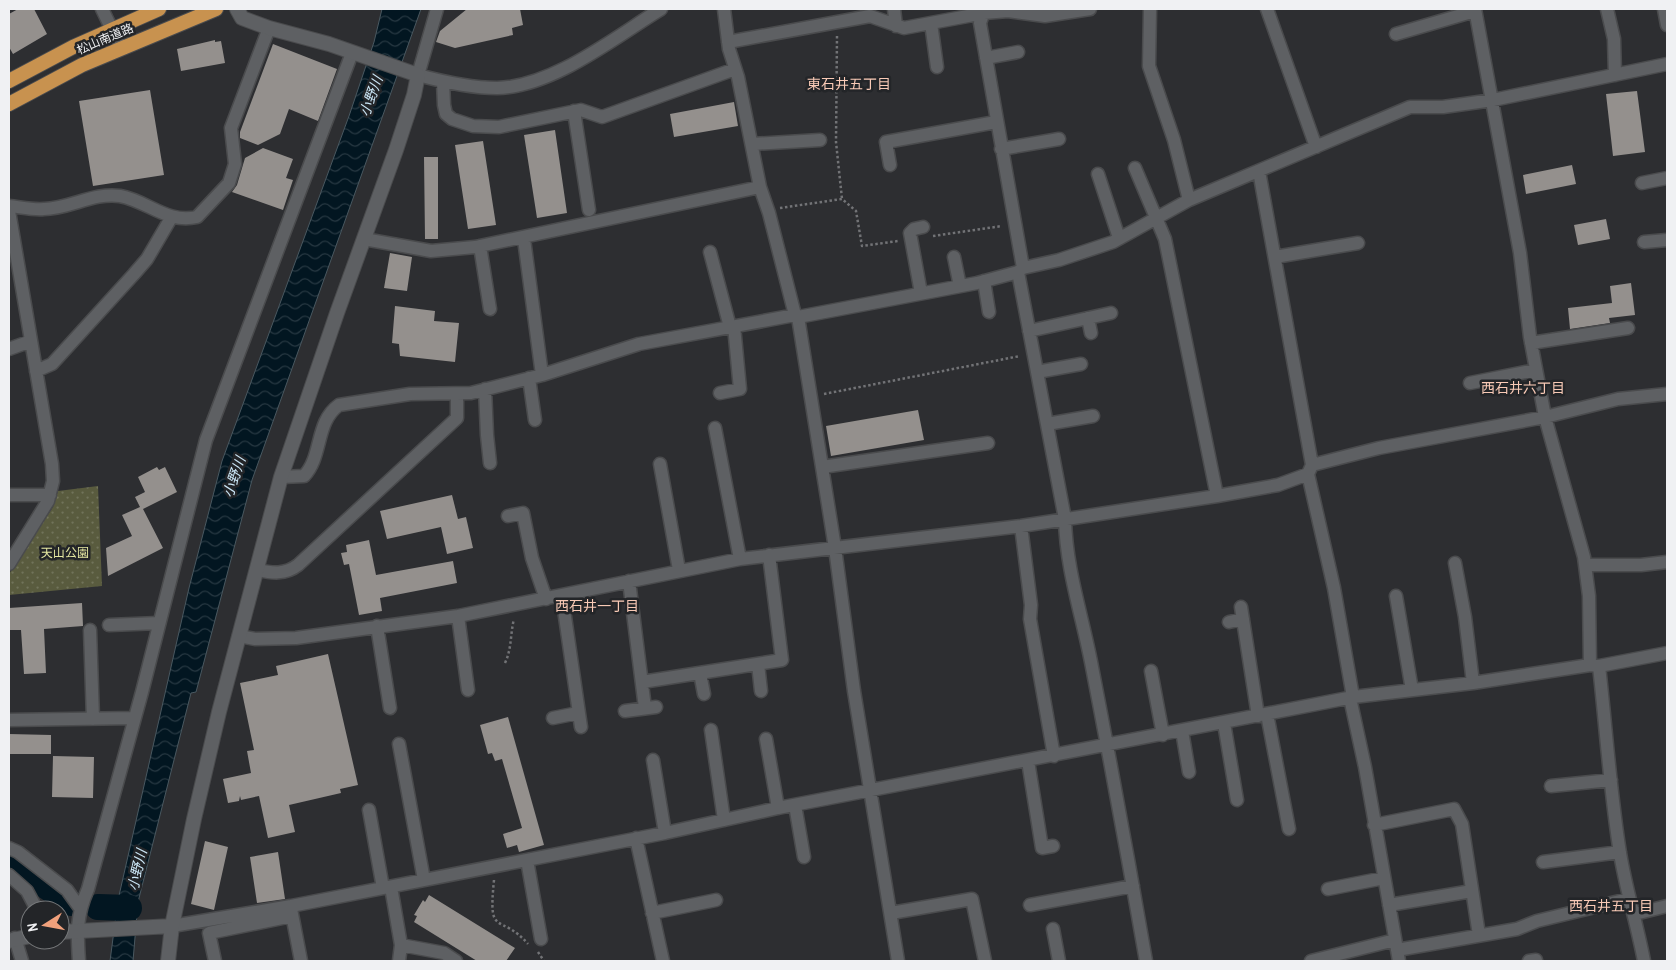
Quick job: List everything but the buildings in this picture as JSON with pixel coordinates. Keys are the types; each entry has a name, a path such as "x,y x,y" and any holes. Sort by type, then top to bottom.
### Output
{"highway":[{"name":"松山南道路","path":"9,82 73,47 159,9"},
{"name":"松山南道路","path":"9,104 82,65 216,9"}],"street":[{"path":"102,9 121,48"},
{"path":"237,9 242,18 269,28 329,44 414,74 443,82 476,87 500,88 529,82 556,73 661,9"},
{"path":"168,961 167,926 239,636 281,477 414,95 414,74 437,9"},
{"path":"724,9 728,42 760,187 768,210 796,316 811,397 835,548 854,691 872,791 898,961"},
{"path":"894,9 896,26"},
{"path":"728,42 870,16 878,17 904,28 984,11 1008,11 1045,16 1090,9"},
{"path":"1150,9 1149,66 1174,140 1189,200"},
{"path":"1267,9 1316,147"},
{"path":"1607,9 1614,39 1615,75"},
{"path":"1664,9 1667,25"},
{"path":"1396,34 1475,10 1520,253 1531,343 1545,417 1585,565 1594,666 1620,852 1628,899 1635,914 1644,961"},
{"path":"984,11 980,23 1015,224 1029,331 1065,519 1065,542 1072,582 1088,646 1108,746 1146,961"},
{"path":"931,23 937,67"},
{"path":"9,206 44,210 105,196 118,196 144,204 171,218 197,217 228,183 235,164 231,128 269,28"},
{"path":"986,58 1018,52"},
{"path":"79,961 80,908 88,889 206,440 356,55"},
{"path":"281,477 304,476 311,469 324,422 331,411 340,405 410,394 457,394 485,389 542,375 639,344 984,281 1059,260 1119,238 1189,200 1410,107 1443,107 1492,100 1667,64"},
{"path":"443,82 446,114 452,119 473,126 499,127 574,111 588,110 602,117 735,69"},
{"path":"574,111 589,210"},
{"path":"890,165 886,142 996,122"},
{"path":"1001,149 1059,139"},
{"path":"752,144 820,140"},
{"path":"1134,168 1165,239 1217,496"},
{"path":"1258,171 1275,258 1310,469 1334,588 1351,698 1397,950"},
{"path":"1098,174 1119,238"},
{"path":"1642,183 1667,178"},
{"path":"364,239 440,251 480,246 760,187"},
{"path":"9,212 52,464 53,481 50,494 9,564"},
{"path":"36,371 52,364 134,274 147,259 171,218"},
{"path":"920,293 910,233 923,227"},
{"path":"524,238 542,375"},
{"path":"1644,242 1667,240"},
{"path":"1275,258 1358,243"},
{"path":"480,246 490,308"},
{"path":"710,252 732,327 740,389 720,393"},
{"path":"954,257 960,286"},
{"path":"984,281 989,312"},
{"path":"1029,331 1111,314"},
{"path":"1088,318 1091,333"},
{"path":"1531,343 1628,328"},
{"path":"9,349 31,341"},
{"path":"1037,372 1081,364"},
{"path":"1470,383 1536,370"},
{"path":"530,378 535,420"},
{"path":"485,389 490,463"},
{"path":"257,570 277,573 293,569 298,565 457,418 457,394"},
{"path":"239,636 255,639 296,638 458,616 740,559 1021,526 1217,496 1278,485 1310,469 1379,448 1545,417 1618,399 1667,394"},
{"path":"1047,424 1093,416"},
{"path":"715,428 740,559"},
{"path":"822,467 988,443"},
{"path":"660,464 679,570"},
{"path":"9,495 50,494"},
{"path":"508,516 523,513 534,564 546,599"},
{"path":"1021,526 1031,605 1030,619 1054,756"},
{"path":"642,682 782,660 769,555"},
{"path":"1585,565 1641,565 1667,562"},
{"path":"1455,563 1465,617 1473,683"},
{"path":"625,710 651,707 642,682 629,582"},
{"path":"562,596 580,726"},
{"path":"1396,596 1412,690"},
{"path":"1229,622 1242,613 1289,829"},
{"path":"458,616 468,690"},
{"path":"109,624 159,623"},
{"path":"377,626 390,708"},
{"path":"90,630 93,719"},
{"path":"215,961 209,933 387,887 665,833 778,808 1351,698 1594,666 1667,653"},
{"path":"758,664 762,691"},
{"path":"1151,671 1163,735"},
{"path":"700,673 704,694"},
{"path":"553,718 578,713"},
{"path":"9,720 134,718"},
{"path":"1224,723 1237,800"},
{"path":"711,730 724,820"},
{"path":"1182,731 1189,772"},
{"path":"766,739 778,808"},
{"path":"399,744 424,880"},
{"path":"653,760 665,833"},
{"path":"1028,761 1042,848 1053,846"},
{"path":"1551,786 1611,780"},
{"path":"794,805 804,857"},
{"path":"1374,825 1454,809 1462,824 1479,935"},
{"path":"369,810 401,945 399,961"},
{"path":"636,838 663,961"},
{"path":"9,848 18,852 67,890 80,908"},
{"path":"1543,862 1620,852"},
{"path":"527,860 541,939"},
{"path":"9,875 27,892 31,900"},
{"path":"1328,889 1384,878"},
{"path":"1030,905 1133,886"},
{"path":"1388,905 1472,891"},
{"path":"891,913 972,899 985,961"},
{"path":"1316,961 1397,950 1517,929 1537,921 1628,899"},
{"path":"652,912 716,900"},
{"path":"1635,914 1667,906"},
{"path":"70,931 167,926 292,911"},
{"path":"292,911 300,961"},
{"path":"1053,929 1059,961"},
{"path":"12,939 22,961"},
{"path":"401,945 444,953 456,961"}],"path":[{"path":"838,22 836,142 842,199 856,211 862,246 1015,224"},
{"path":"768,210 842,199"},
{"path":"811,397 1034,354"},
{"path":"505,663 511,650 510,632 515,616 513,606"},
{"path":"494,866 492,905 494,919 498,924 522,937 544,961"}],"green space":[{"name":"天山公園","path":"98,486 102,586 9,595 9,574 53,507 58,491"}],"water":[{"name":"小野川","path":"382,9 421,9 252,480 196,692 191,693 138,902 133,961 110,961 118,900 189,588 222,461 349,116 374,42"}],"waterway":[{"path":"9,861 71,903"},
{"path":"98,907 129,908"}],"district":[{"name":"東石井五丁目","path":"849,84"},
{"name":"西石井六丁目","path":"1523,388"},
{"name":"西石井一丁目","path":"597,606"},
{"name":"西石井五丁目","path":"1611,906"}]}
